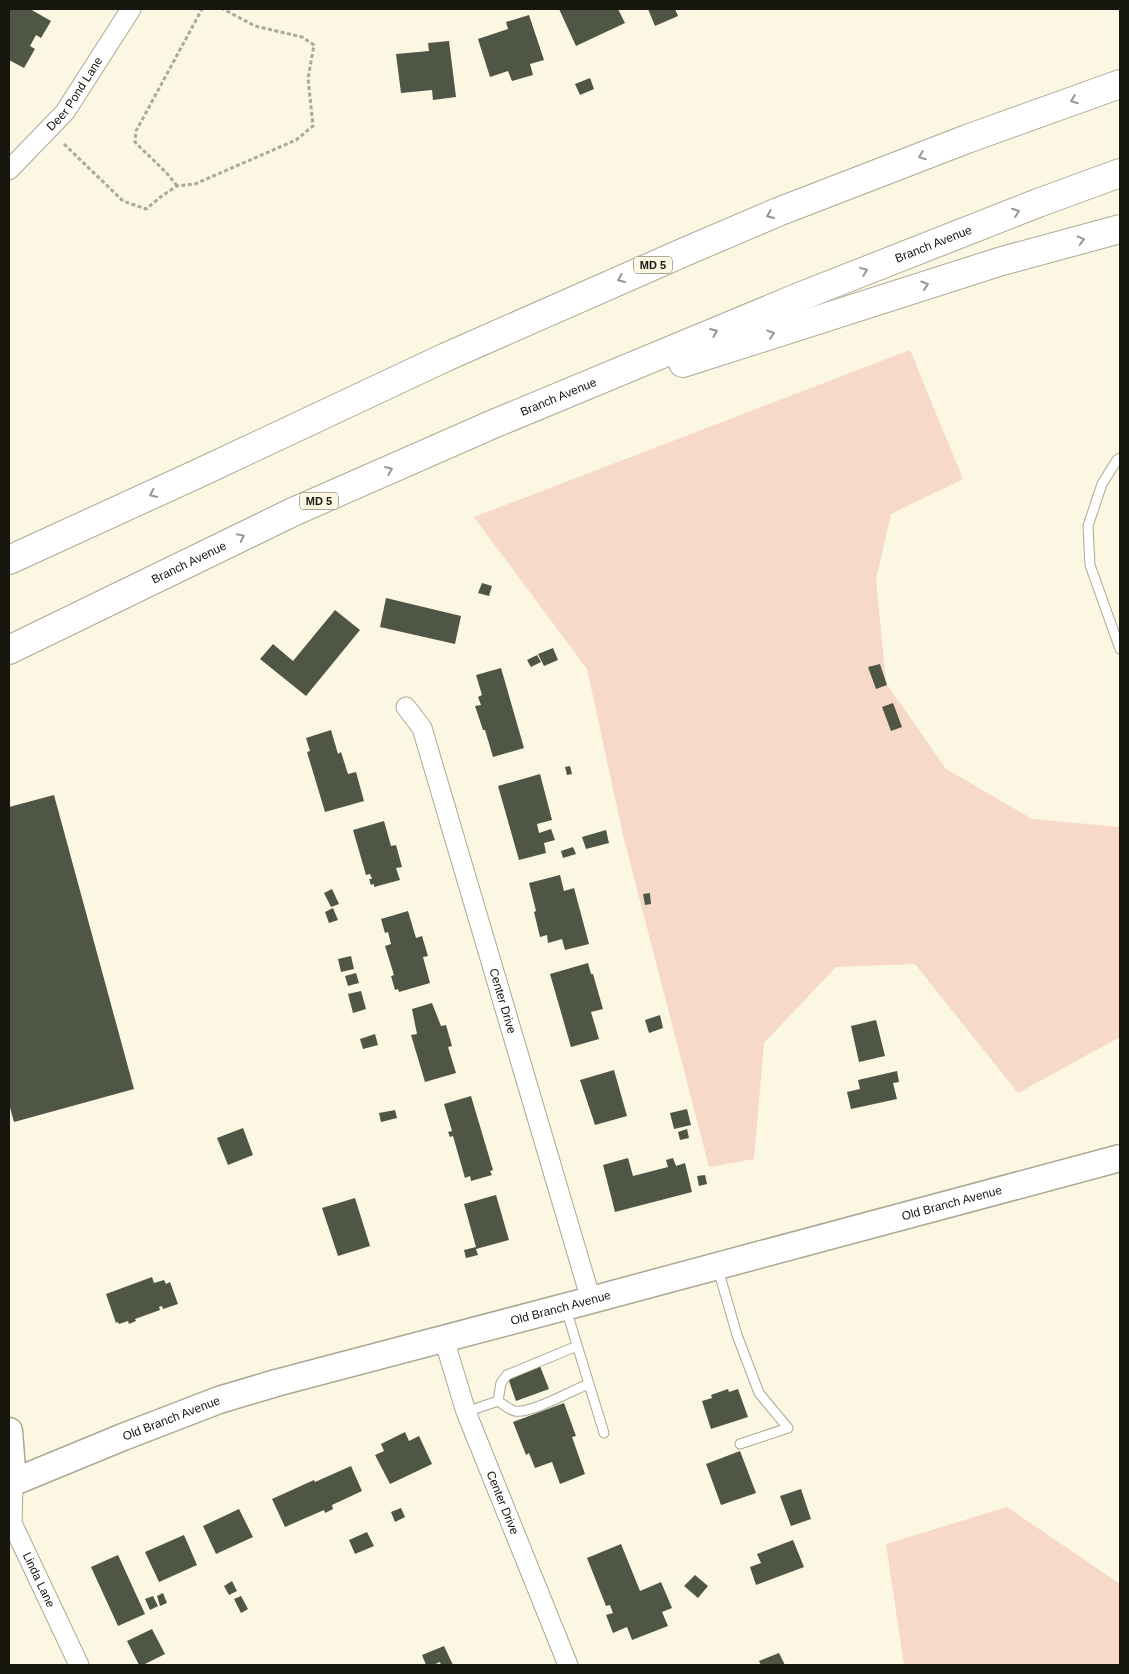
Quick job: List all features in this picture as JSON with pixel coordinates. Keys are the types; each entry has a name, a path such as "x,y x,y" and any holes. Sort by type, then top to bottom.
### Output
{"highway":[{"name":"MD 5","path":"9,560 553,308 706,242 967,138 1120,84"},
{"name":"Branch Avenue","path":"9,650 293,512 491,425 808,293 1120,173"},
{"path":"491,425 1002,261 1120,230"},
{"path":"9,549 96,520"},
{"path":"9,671 150,582"}],"street":[{"name":"Deer Pond Lane","path":"9,170 65,112 131,9"},
{"name":"Center Drive","path":"406,706 422,728 591,1300"},
{"name":"Old Branch Avenue","path":"11,1483 219,1400 276,1383 1120,1158"},
{"name":"Center Drive","path":"444,1338 466,1412 568,1665"},
{"name":"Linda Lane","path":"9,1431 12,1523 79,1665"}],"lane":[{"path":"1120,458 1102,484 1088,526 1090,565 1120,650"},
{"path":"717,1266 737,1335 759,1394 788,1428 740,1444"},
{"path":"566,1307 604,1433"},
{"path":"498,1400 501,1383 507,1375 577,1346"},
{"path":"498,1400 513,1411 521,1411 589,1384"},
{"path":"466,1412 498,1400"}],"path":[{"path":"177,186 166,170 148,156 135,142 136,131 202,9"},
{"path":"48,129 123,201 146,209 162,195 177,186 195,184 296,140 313,126 308,78 314,45 302,37 255,26 223,9"}],"shaded area":[{"path":"910,350 963,479 891,514 876,579 886,683 946,769 1032,819 1120,827 1120,1037 1018,1093 915,964 836,967 764,1043 754,1159 709,1167 624,839 587,669 474,517"},
{"path":"1007,1507 1120,1584 1120,1665 904,1665 886,1544"}],"building":[{"path":"9,9 30,9 51,21 41,38 36,35 30,46 35,49 24,68 9,60"},
{"path":"559,9 618,9 625,23 576,46"},
{"path":"648,9 675,9 678,16 655,26"},
{"path":"529,15 544,60 530,64 533,75 512,81 508,71 490,77 478,39 508,29 506,22"},
{"path":"449,41 456,97 433,100 432,90 401,93 396,54 429,51 428,43"},
{"path":"590,78 594,89 580,95 575,84"},
{"path":"482,583 492,586 489,596 478,593"},
{"path":"386,598 461,616 455,644 380,627"},
{"path":"335,610 360,630 306,696 260,659 273,644 293,661"},
{"path":"553,648 558,660 544,666 538,654"},
{"path":"537,655 541,662 531,667 527,660"},
{"path":"880,664 887,685 876,689 868,667"},
{"path":"501,668 524,748 493,757 475,706 481,705 478,697 482,695 476,675"},
{"path":"893,703 902,727 891,731 882,707"},
{"path":"331,730 338,754 341,752 348,774 356,772 364,801 325,812 307,752 310,751 306,738"},
{"path":"570,766 572,774 567,775 565,767"},
{"path":"540,774 552,820 537,824 539,833 551,829 555,840 544,843 546,853 519,860 498,786"},
{"path":"54,795 134,1089 14,1122 9,1104 9,807"},
{"path":"384,821 391,846 396,845 402,867 396,868 400,880 374,887 374,884 371,885 369,879 372,879 370,874 366,875 353,830"},
{"path":"606,830 609,843 586,849 582,837"},
{"path":"573,847 576,854 563,858 561,851"},
{"path":"560,875 564,891 574,888 589,944 565,950 562,939 548,943 547,935 540,937 529,883"},
{"path":"332,889 339,904 331,907 324,893"},
{"path":"650,893 651,904 645,905 643,894"},
{"path":"333,908 338,920 329,923 325,912"},
{"path":"408,911 416,938 422,936 428,956 423,957 430,983 399,992 398,989 395,990 391,976 394,975 385,946 391,944 388,932 385,933 381,919"},
{"path":"351,956 354,969 341,972 338,959"},
{"path":"588,963 603,1009 591,1012 599,1039 571,1047 550,974"},
{"path":"356,973 359,983 348,986 345,976"},
{"path":"361,991 366,1009 353,1013 348,994"},
{"path":"432,1003 441,1026 446,1025 452,1046 448,1047 456,1073 425,1082 411,1035 417,1034 412,1009"},
{"path":"660,1015 663,1028 649,1033 645,1020"},
{"path":"876,1020 885,1056 859,1062 851,1026"},
{"path":"375,1034 378,1045 363,1049 360,1039"},
{"path":"614,1070 627,1116 595,1125 580,1080"},
{"path":"897,1071 899,1082 893,1083 897,1099 851,1109 847,1092 860,1089 858,1080"},
{"path":"471,1096 493,1170 490,1171 492,1175 471,1181 470,1176 465,1178 453,1136 450,1137 448,1132 452,1131 444,1104"},
{"path":"687,1109 691,1125 674,1129 670,1113"},
{"path":"395,1110 397,1118 381,1122 379,1113"},
{"path":"243,1128 253,1155 228,1165 217,1138"},
{"path":"687,1129 689,1138 680,1140 678,1132"},
{"path":"628,1158 633,1176 668,1167 666,1160 673,1158 676,1166 685,1163 692,1192 615,1212 603,1165"},
{"path":"705,1175 707,1184 699,1186 697,1176"},
{"path":"496,1195 509,1240 476,1249 478,1255 466,1258 464,1250 476,1247 464,1204"},
{"path":"355,1198 370,1246 338,1256 322,1208"},
{"path":"152,1277 154,1283 164,1280 166,1284 170,1282 178,1304 163,1309 162,1306 159,1307 160,1310 135,1319 136,1321 129,1324 128,1321 116,1323 106,1294"},
{"path":"540,1366 549,1389 516,1401 508,1378"},
{"path":"728,1389 729,1392 738,1389 748,1417 711,1429 702,1401 712,1398 711,1395"},
{"path":"564,1403 576,1436 572,1437 585,1474 560,1484 552,1462 535,1468 529,1453 526,1455 513,1422"},
{"path":"405,1432 409,1441 419,1436 432,1464 390,1484 375,1455 384,1451 381,1444"},
{"path":"740,1451 756,1493 721,1505 706,1464"},
{"path":"351,1466 362,1491 332,1505 333,1509 325,1513 324,1510 285,1527 272,1499"},
{"path":"801,1489 811,1519 791,1526 780,1496"},
{"path":"401,1508 405,1517 395,1522 391,1512"},
{"path":"239,1509 253,1537 216,1554 203,1526"},
{"path":"367,1532 374,1546 355,1554 349,1540"},
{"path":"184,1535 197,1565 159,1582 145,1552"},
{"path":"793,1540 804,1567 756,1585 750,1567 761,1563 757,1554"},
{"path":"621,1544 640,1591 661,1582 672,1608 662,1612 668,1626 632,1640 627,1627 613,1633 606,1615 613,1613 610,1605 606,1606 587,1558"},
{"path":"118,1555 145,1614 118,1626 91,1567"},
{"path":"695,1575 708,1586 698,1598 684,1586"},
{"path":"232,1581 237,1591 229,1595 224,1586"},
{"path":"163,1593 167,1603 160,1606 157,1596"},
{"path":"153,1596 158,1606 150,1610 145,1599"},
{"path":"241,1596 248,1609 241,1613 234,1599"},
{"path":"152,1629 165,1654 143,1665 139,1665 127,1641"},
{"path":"444,1646 453,1665 441,1665 440,1662 426,1665 422,1655"},
{"path":"779,1653 785,1665 761,1665 759,1661"}]}
